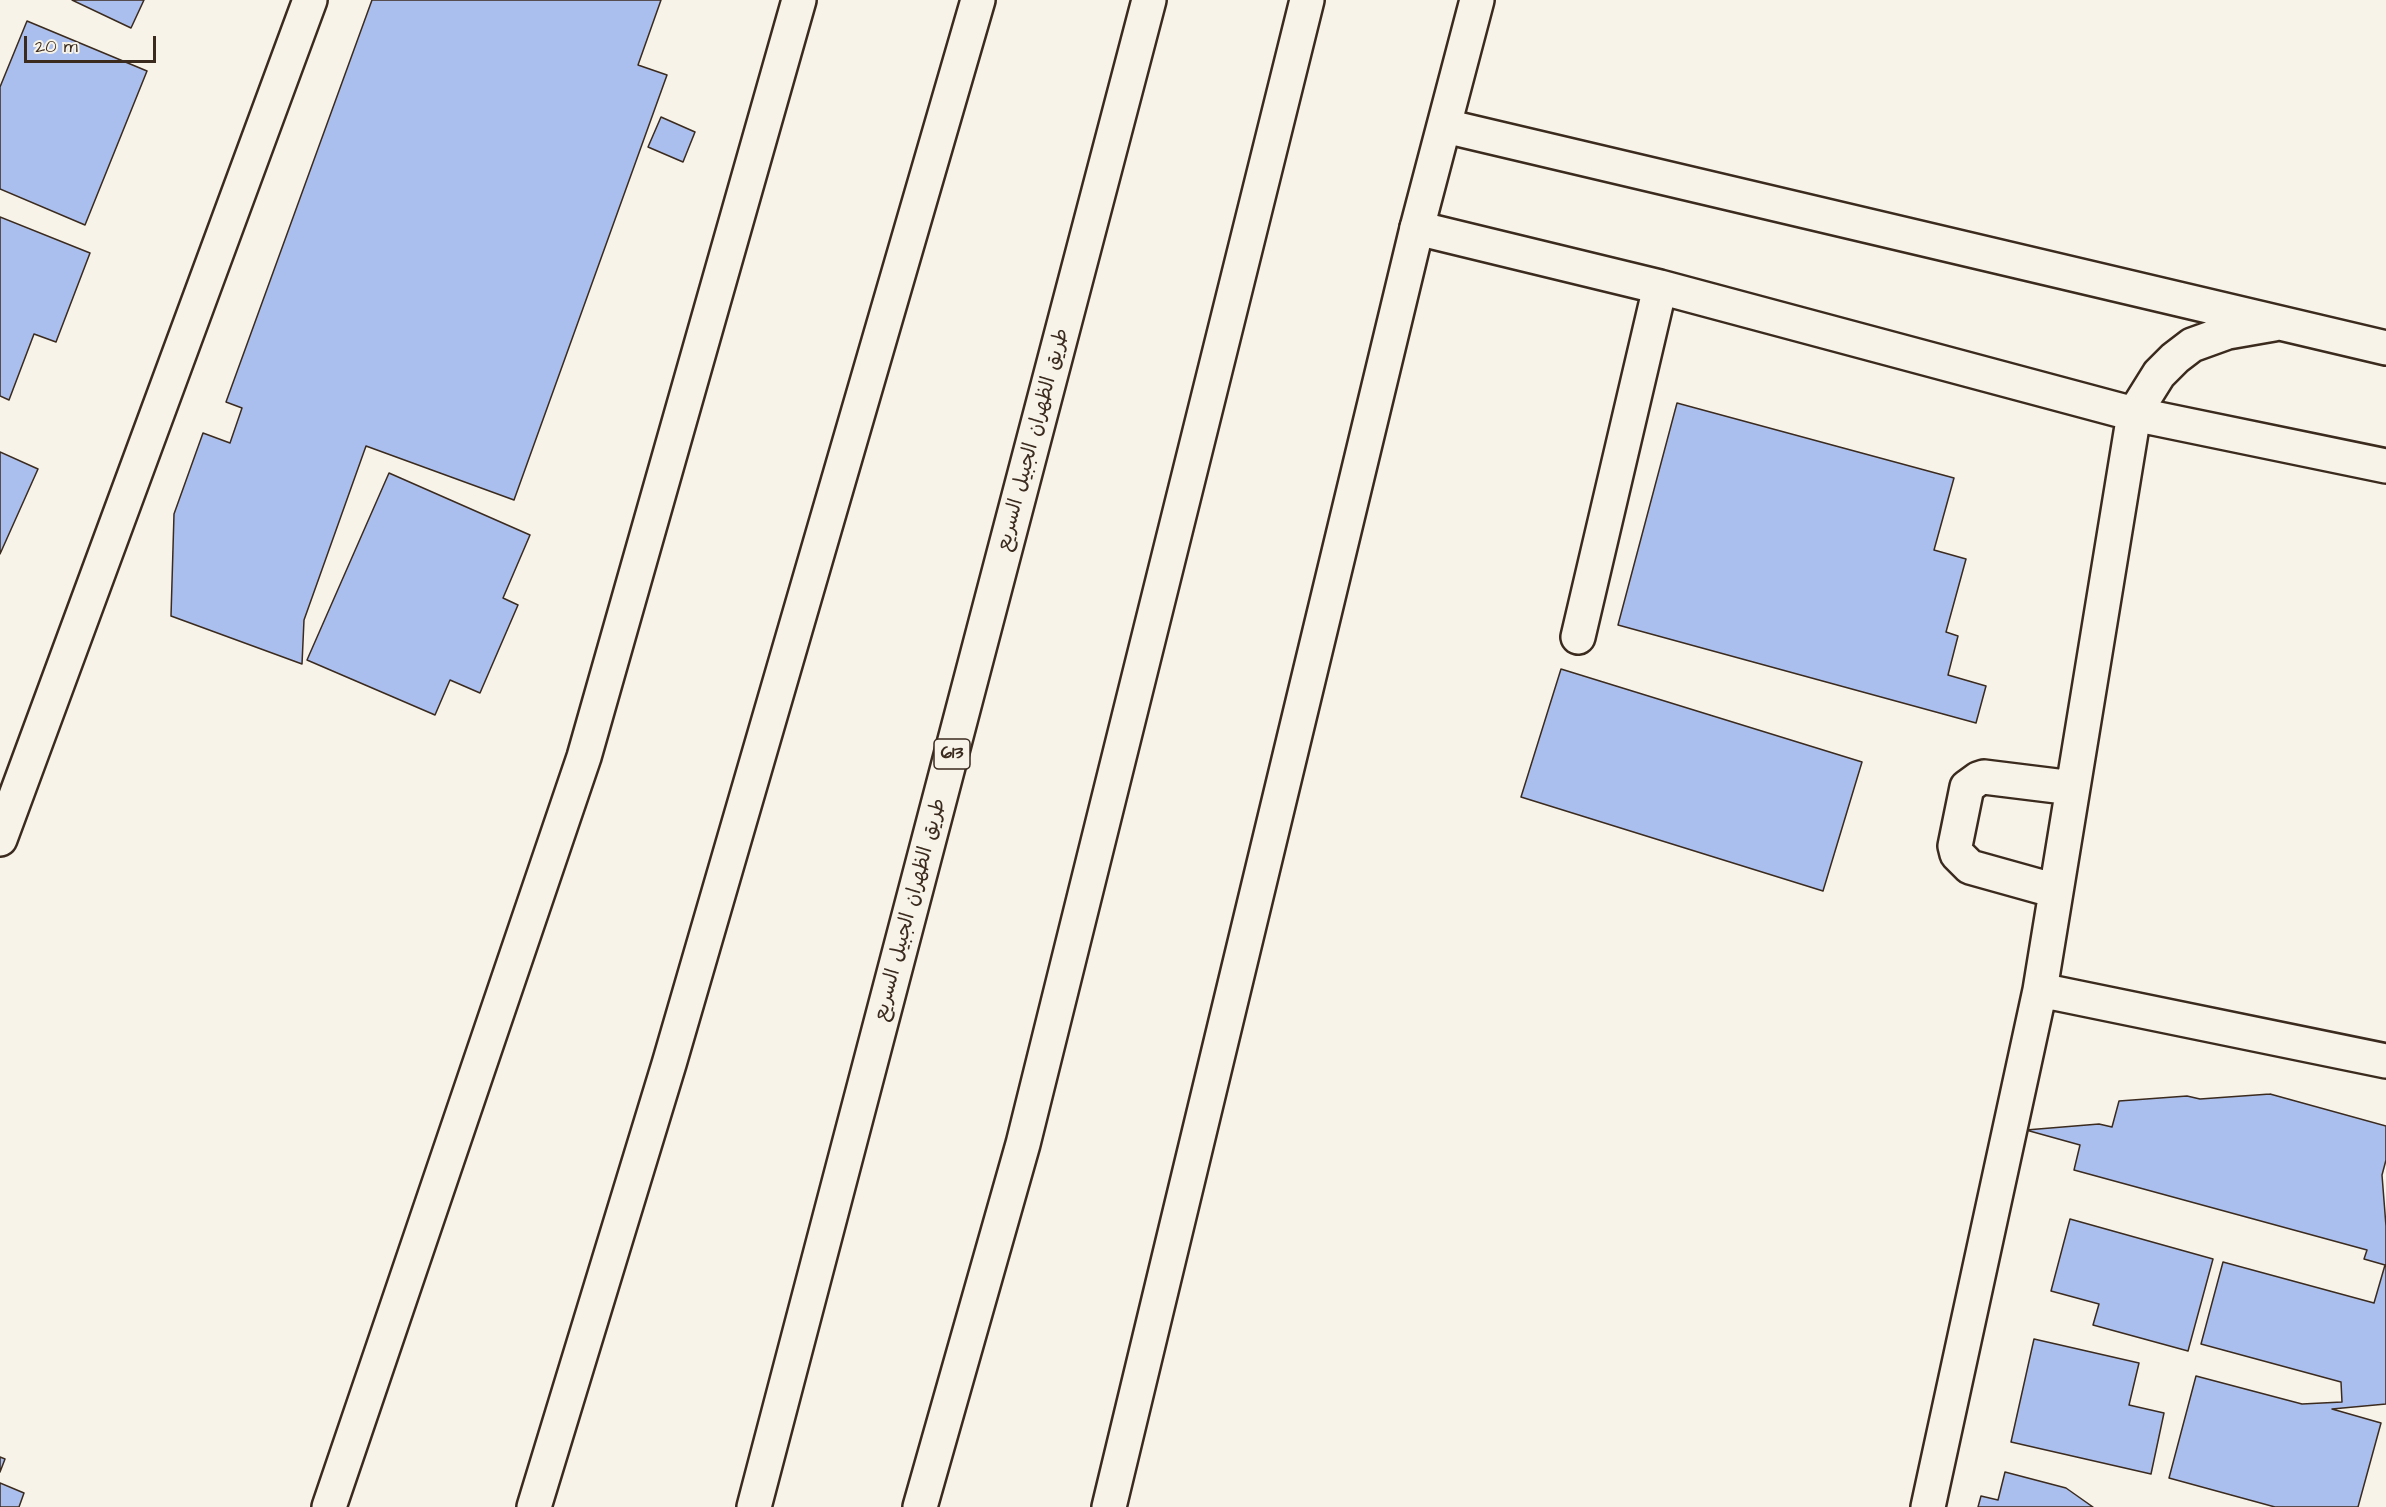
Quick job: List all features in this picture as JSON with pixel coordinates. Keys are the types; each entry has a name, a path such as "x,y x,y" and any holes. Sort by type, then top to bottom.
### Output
{"main road":[{"path":"0,839 310,0"},
{"path":"328,1507 584,757 799,0"},
{"path":"534,1507 669,1064 978,0"},
{"name":"طريق الظهران الجبيل السريع","path":"754,1507 1149,0"},
{"path":"920,1507 1023,1144 1307,0"},
{"path":"1256,200 1328,0"},
{"path":"1109,1507 1417,228 1477,0"},
{"path":"1444,126 2274,324 2386,348"},
{"path":"1417,228 1660,287 2134,414 2386,466"},
{"path":"1578,638 1660,287"},
{"path":"1928,1507 2040,990 2134,414 2159,375 2175,357 2193,345 2228,332 2274,324"},
{"path":"2056,891 1970,867 1957,854 1955,846 1967,787 1978,779 1984,777 2073,788"},
{"path":"2040,990 2386,1061"},
{"path":"740,1507 794,1357"}],"building":[{"path":"72,0 144,0 131,28"},
{"path":"372,0 661,0 638,65 667,75 514,500 366,446 304,620 302,664 171,616 174,514 203,433 230,443 242,408 226,402"},
{"path":"27,21 147,71 85,225 0,189 0,87"},
{"path":"661,117 695,132 683,162 648,147"},
{"path":"0,217 90,253 56,342 34,334 9,400 0,396"},
{"path":"1677,403 1954,478 1934,550 1966,559 1946,632 1958,636 1948,675 1986,686 1976,723 1618,625"},
{"path":"0,452 38,469 0,554"},
{"path":"389,473 530,535 503,598 518,605 480,693 450,680 435,715 307,660"},
{"path":"1561,669 1862,762 1823,891 1521,797"},
{"path":"2270,1094 2386,1126 2386,1160 2382,1175 2386,1226 2386,1404 2332,1409 2381,1423 2358,1507 2275,1507 2169,1478 2196,1376 2302,1404 2342,1402 2341,1382 2201,1344 2223,1262 2374,1303 2385,1265 2364,1259 2367,1250 2074,1170 2080,1145 2026,1130 2099,1124 2112,1127 2119,1101 2187,1096 2200,1099"},
{"path":"2070,1219 2213,1259 2188,1351 2093,1325 2099,1304 2051,1291"},
{"path":"2034,1339 2139,1363 2129,1405 2164,1413 2151,1474 2011,1442"},
{"path":"0,1457 5,1459 0,1472"},
{"path":"2005,1472 2066,1488 2093,1507 1978,1507 1981,1496 1998,1500"},
{"path":"0,1483 24,1493 19,1507 0,1507"}]}
